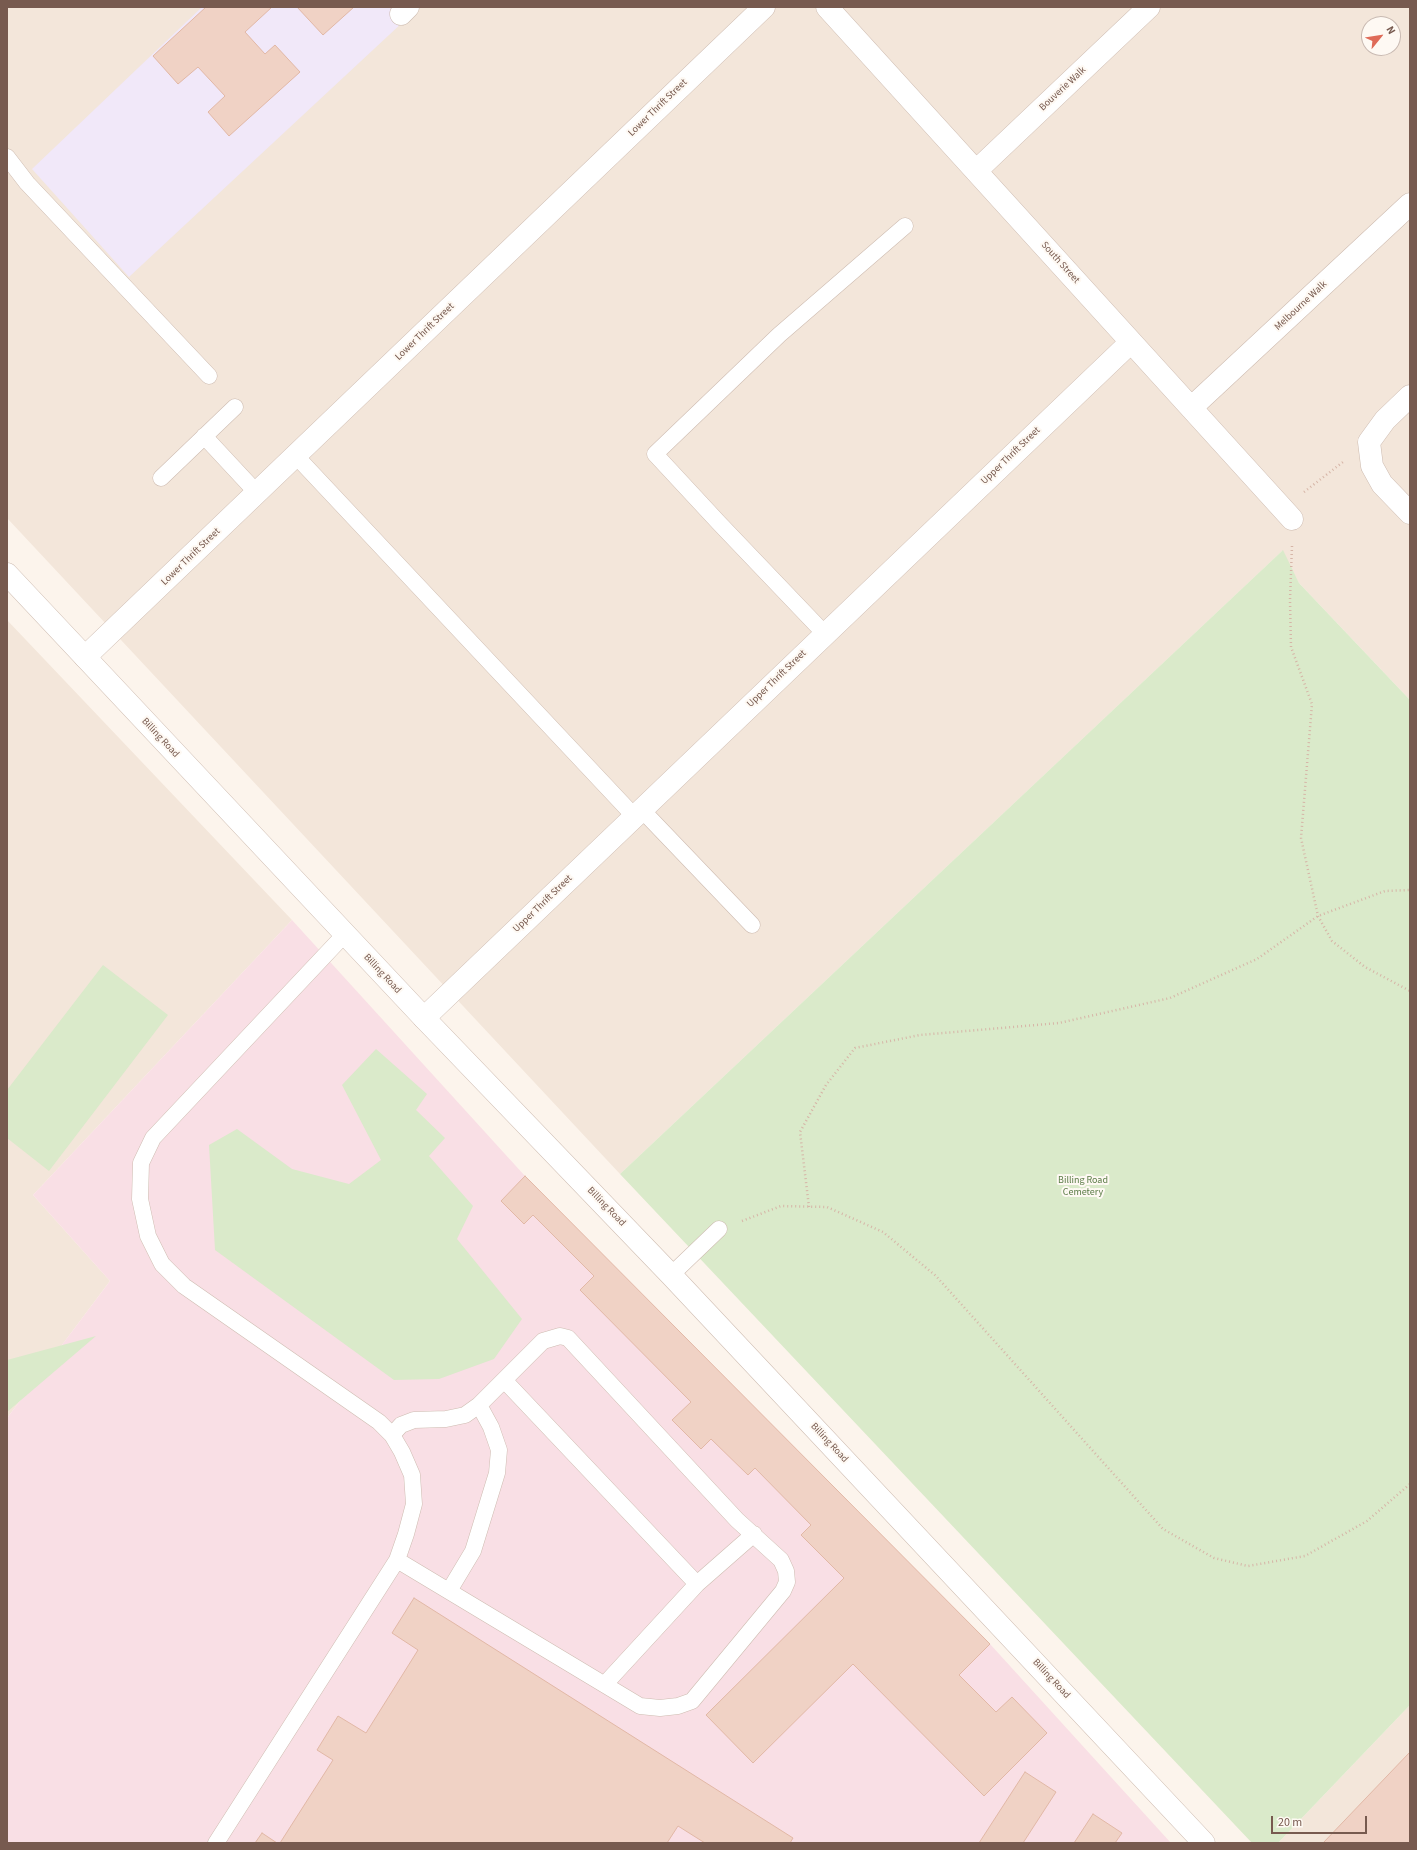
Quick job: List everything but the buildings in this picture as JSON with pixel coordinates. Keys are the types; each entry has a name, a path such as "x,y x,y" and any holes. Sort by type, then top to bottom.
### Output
{"street":[{"name":"Lower Thrift Street","path":"85,658 764,7"},
{"name":"South Street","path":"827,7 1288,514"},
{"name":"Bouverie Walk","path":"976,171 1149,7"},
{"name":"Melbourne Walk","path":"1191,408 1410,204"},
{"name":"Upper Thrift Street","path":"424,1018 1131,342"},
{"path":"1410,396 1385,420 1369,442 1372,466 1382,484 1410,513"},
{"name":"Billing Road","path":"7,574 424,1018 671,1275 1204,1843"}],"lane":[{"path":"7,157 27,183 209,376"},
{"path":"825,634 718,523 655,454 778,335 905,226"},
{"path":"161,478 235,407"},
{"path":"204,436 257,493"},
{"path":"296,456 638,813 752,925"},
{"path":"216,1843 396,1560 406,1534 414,1504 412,1475 402,1452 392,1435 379,1422 184,1286 162,1264 148,1236 140,1199 141,1163 153,1138 345,934"},
{"path":"671,1275 719,1229"},
{"path":"392,1435 401,1425 414,1420 446,1419 465,1415 479,1405 543,1341 560,1336 568,1338 737,1520 781,1560 786,1571 787,1582 783,1591 692,1700 672,1707 660,1708 640,1706 396,1560"},
{"path":"504,1380 697,1584"},
{"path":"448,1591 473,1551 497,1473 499,1450 491,1427 479,1405"},
{"path":"605,1684 697,1584 754,1534"}],"path":[{"path":"1369,442 1288,514 1291,647 1312,704 1301,838 1318,916 1332,942 1365,967 1410,991"},
{"path":"809,1207 800,1132 826,1085 855,1048 920,1035 1058,1023 1170,998 1257,959 1318,916 1385,891 1410,890"},
{"path":"719,1229 780,1206 827,1207 883,1232 936,1276 1163,1529 1214,1558 1248,1566 1305,1556 1367,1521 1410,1484"}],"shaded area":[{"path":"7,7 1410,7 1410,700 1299,583 1282,551 620,1174 7,518"},
{"path":"202,7 389,7 403,22 129,277 32,169"},
{"path":"7,620 292,920 33,1195 110,1281 7,1418"},
{"path":"292,920 525,1176 990,1644 1171,1843 7,1843 7,1418 110,1281 33,1195"},
{"path":"1410,1705 1410,1843 1278,1843"}],"green space":[{"name":"Billing Road Cemetery","path":"1283,550 1299,583 1410,700 1410,1705 1278,1843 1252,1843 620,1174"},
{"path":"103,965 168,1015 49,1171 7,1138 7,1090"},
{"path":"376,1049 427,1094 416,1110 445,1138 429,1156 473,1206 457,1239 522,1319 494,1359 439,1379 394,1380 215,1250 209,1145 237,1129 292,1169 349,1184 381,1160 342,1085"},
{"path":"96,1336 7,1412 7,1360"}]}
